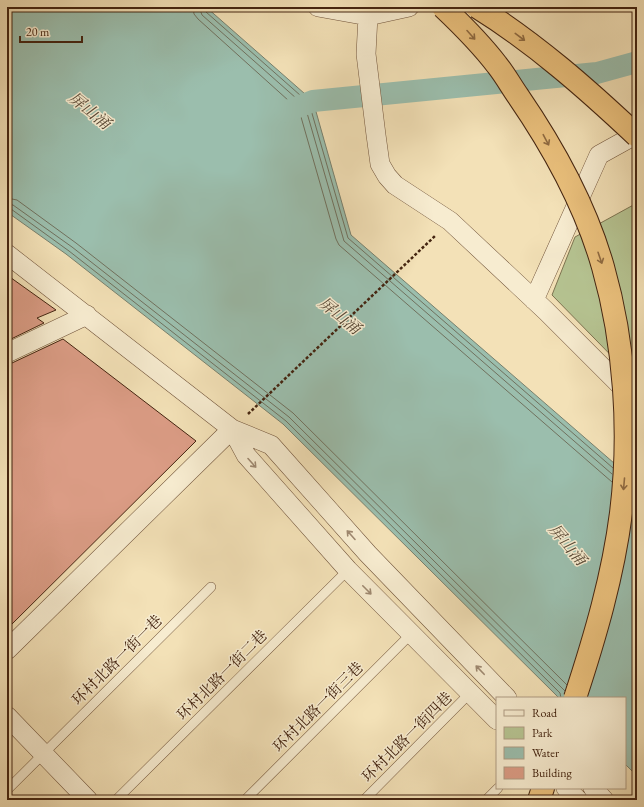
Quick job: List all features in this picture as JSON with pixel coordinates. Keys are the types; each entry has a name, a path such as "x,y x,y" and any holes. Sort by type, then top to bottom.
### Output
{"highway":[{"path":"444,7 497,65 540,128 587,222 603,267 614,317 624,377 626,453 621,512 611,573 590,652 575,697"},
{"path":"477,7 518,34 612,112 637,135"},
{"path":"539,800 543,789"}],"street":[{"path":"318,7 368,16 410,7"},
{"path":"368,16 366,54 380,164 395,185 450,221 534,300 637,402"},
{"path":"534,300 599,155 637,135"},
{"path":"7,254 232,429 271,445 368,554 506,697"},
{"path":"7,353 87,315"},
{"path":"232,429 246,455 348,570 496,719"},
{"path":"7,650 232,429"},
{"path":"7,716 88,800"},
{"path":"567,789 578,800"},
{"path":"594,789 604,800"}],"lane":[{"name":"环村北路一街二巷","path":"116,800 348,570"},
{"name":"环村北路一街一巷","path":"7,790 211,587"},
{"name":"环村北路一街三巷","path":"245,800 411,634"},
{"name":"环村北路一街四巷","path":"364,800 470,693"},
{"path":"486,800 497,789"}],"path":[{"path":"232,429 450,221"}],"green space":[{"path":"637,203 637,382 552,295 575,237"}],"water":[{"name":"屏山涌","path":"7,7 206,7 313,101 351,235 637,483 637,776 626,765 626,697 558,697 283,424 66,254 7,212"}],"building":[{"path":"7,275 56,310 37,318 44,323 7,341"},
{"path":"63,339 196,441 7,629 7,364"}],"waterway":[{"path":"285,112 313,101 597,73 637,62"}]}
